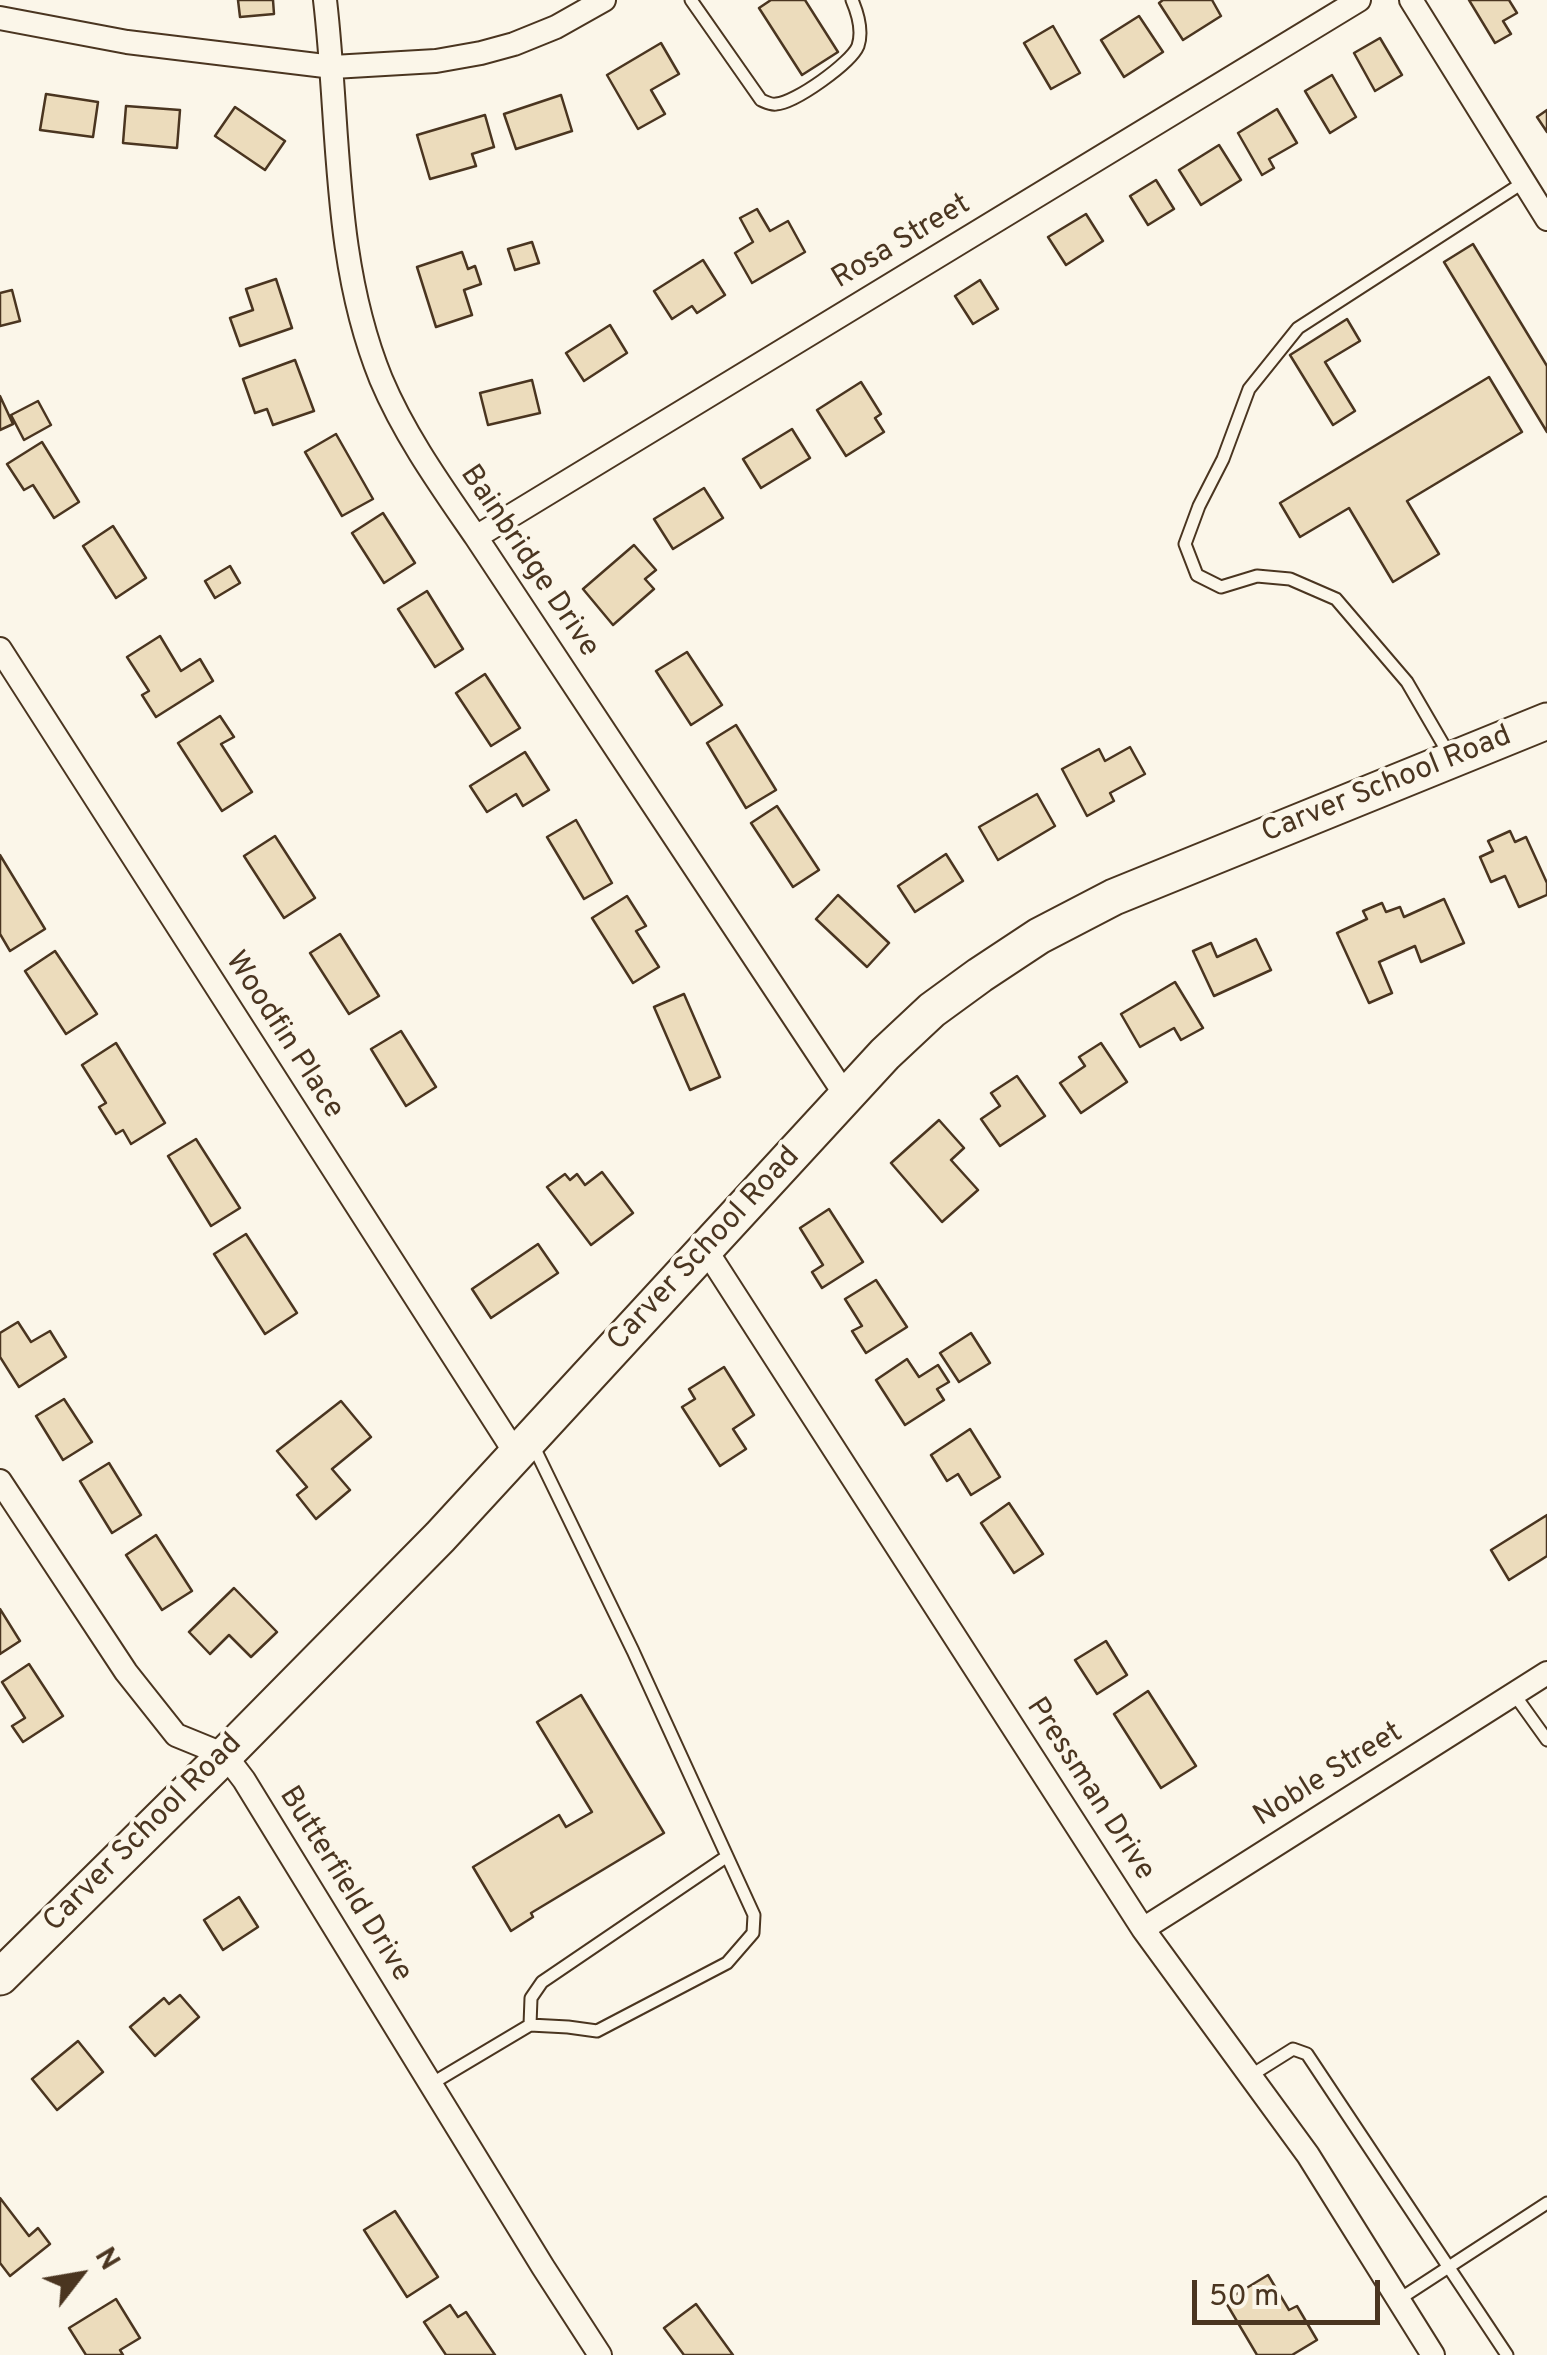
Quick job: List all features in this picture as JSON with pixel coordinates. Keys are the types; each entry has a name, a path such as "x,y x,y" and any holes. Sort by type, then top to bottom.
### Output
{"main road":[{"name":"Carver School Road","path":"0,1977 440,1538 885,1054 932,1010 1039,936 1114,897 1547,721"}],"street":[{"name":"Bainbridge Drive","path":"325,0 333,68 339,199 347,256 362,323 380,377 435,478 846,1096"},
{"path":"0,18 128,42 333,68 481,54 556,27 604,0"},
{"name":"Rosa Street","path":"476,536 1360,0"},
{"path":"1411,0 1547,219"},
{"name":"Woodfin Place","path":"0,650 523,1446"},
{"name":"Pressman Drive","path":"706,1250 1144,1929 1308,2156 1432,2355"},
{"path":"0,1481 126,1672 176,1735 225,1755"},
{"name":"Noble Street","path":"1144,1929 1547,1673"},
{"name":"Butterfield Drive","path":"225,1755 600,2355"}],"lane":[{"path":"691,0 761,100 776,104 806,92 854,54 860,42 860,26 852,0"},
{"path":"1452,759 1407,682 1336,599 1290,579 1257,576 1221,587 1197,574 1185,544 1198,506 1224,459 1249,389 1298,328 1524,182"},
{"path":"431,2084 530,2025 596,2031 726,1963 753,1933 754,1915 633,1651 523,1446"},
{"path":"1514,1694 1547,1740"},
{"path":"530,2025 531,1998 542,1982 726,1856"},
{"path":"1250,2076 1293,2049 1306,2054 1507,2355"},
{"path":"1398,2300 1547,2203"}],"building":[{"path":"238,0 273,0 274,14 240,17"},
{"path":"771,0 805,0 838,52 802,75 759,8"},
{"path":"1212,0 1221,16 1183,40 1159,3"},
{"path":"1469,0 1509,0 1517,13 1503,21 1511,34 1495,43"},
{"path":"1139,16 1163,52 1124,77 1101,40"},
{"path":"1053,26 1080,73 1051,89 1024,43"},
{"path":"1380,38 1402,75 1375,91 1354,53"},
{"path":"661,43 679,74 651,90 665,114 638,129 607,75"},
{"path":"1332,75 1356,117 1330,133 1305,91"},
{"path":"46,94 98,102 93,137 40,130"},
{"path":"561,95 572,131 516,149 504,114"},
{"path":"126,106 180,110 177,148 123,143"},
{"path":"235,107 285,141 265,170 215,136"},
{"path":"1277,109 1297,143 1269,159 1274,168 1262,175 1238,133"},
{"path":"1547,110 1547,132 1537,117"},
{"path":"485,115 494,147 472,154 476,166 430,179 417,135"},
{"path":"1219,145 1241,180 1201,205 1179,170"},
{"path":"1156,180 1174,209 1148,225 1130,196"},
{"path":"757,209 770,231 788,221 805,252 752,283 735,253 753,242 740,218"},
{"path":"1086,214 1103,241 1066,265 1048,237"},
{"path":"532,242 539,263 515,270 508,249"},
{"path":"1473,244 1547,366 1547,432 1444,262"},
{"path":"462,252 468,269 475,266 481,284 464,290 472,315 436,327 417,267"},
{"path":"703,260 725,295 697,313 692,306 672,319 654,291"},
{"path":"276,279 292,328 240,346 230,318 253,310 246,289"},
{"path":"980,280 998,309 973,324 955,296"},
{"path":"12,290 20,321 0,326 0,293"},
{"path":"1347,319 1360,341 1325,362 1355,411 1333,425 1290,355"},
{"path":"610,325 627,353 584,381 566,353"},
{"path":"295,360 314,411 273,425 267,409 255,413 243,379"},
{"path":"1489,377 1522,432 1407,501 1439,554 1393,582 1349,508 1300,537 1280,503"},
{"path":"532,380 540,413 488,425 480,393"},
{"path":"861,382 881,414 875,418 884,432 846,456 817,410"},
{"path":"0,396 13,424 0,430"},
{"path":"38,401 51,425 24,440 11,415"},
{"path":"792,429 810,458 761,488 743,459"},
{"path":"336,434 373,499 342,516 305,452"},
{"path":"42,442 79,502 54,518 33,485 24,490 7,464"},
{"path":"704,488 723,518 673,549 654,519"},
{"path":"383,513 415,563 384,583 352,533"},
{"path":"113,526 146,578 116,598 83,546"},
{"path":"634,545 656,570 645,579 654,589 613,625 583,589"},
{"path":"230,566 240,583 215,598 205,581"},
{"path":"427,591 463,649 435,667 398,609"},
{"path":"160,636 181,671 200,659 213,681 156,717 142,695 149,691 127,657"},
{"path":"687,652 722,705 691,725 656,671"},
{"path":"485,674 520,728 491,746 456,693"},
{"path":"220,716 234,737 221,744 252,792 222,811 178,743"},
{"path":"736,725 776,790 746,808 707,743"},
{"path":"1130,747 1145,774 1110,793 1114,801 1087,816 1062,769 1099,749 1105,761"},
{"path":"525,752 549,790 523,806 516,794 487,812 470,786"},
{"path":"1037,794 1055,826 998,860 979,827"},
{"path":"777,806 819,870 793,887 751,823"},
{"path":"576,820 612,883 584,899 547,837"},
{"path":"1510,831 1515,842 1526,837 1547,883 1547,895 1519,907 1505,876 1491,882 1480,857 1493,851 1488,841"},
{"path":"275,836 315,898 284,918 244,856"},
{"path":"946,854 963,881 915,912 898,886"},
{"path":"0,855 45,929 10,951 0,934"},
{"path":"838,895 889,943 867,967 816,919"},
{"path":"627,896 646,926 636,931 659,967 633,983 592,918"},
{"path":"1444,899 1464,943 1421,962 1415,946 1379,962 1392,993 1369,1003 1337,933 1367,919 1363,911 1382,903 1386,912 1400,907 1404,917"},
{"path":"340,934 379,996 349,1014 310,953"},
{"path":"1256,939 1271,970 1214,996 1193,951 1211,943 1217,957"},
{"path":"55,951 97,1014 66,1034 25,971"},
{"path":"1175,982 1203,1028 1181,1040 1174,1028 1140,1047 1121,1014"},
{"path":"684,994 720,1077 690,1090 654,1007"},
{"path":"401,1031 436,1087 406,1106 371,1049"},
{"path":"116,1043 165,1123 131,1144 123,1130 116,1134 99,1107 106,1103 82,1065"},
{"path":"1101,1043 1127,1082 1081,1113 1060,1083 1085,1066 1079,1057"},
{"path":"1017,1076 1045,1116 1000,1146 981,1119 1000,1106 991,1093"},
{"path":"939,1120 964,1148 951,1160 978,1190 942,1222 891,1163"},
{"path":"196,1139 240,1208 211,1226 168,1156"},
{"path":"602,1172 633,1213 591,1245 547,1187 565,1174 570,1180 577,1174 585,1185"},
{"path":"829,1209 863,1262 822,1288 812,1272 823,1265 800,1228"},
{"path":"246,1234 297,1313 265,1334 214,1254"},
{"path":"538,1244 558,1273 491,1318 472,1289"},
{"path":"876,1280 907,1327 866,1353 852,1331 862,1326 845,1299"},
{"path":"18,1322 31,1342 50,1331 66,1357 19,1387 0,1357 0,1333"},
{"path":"971,1333 990,1363 959,1382 940,1353"},
{"path":"907,1359 919,1377 938,1365 949,1382 937,1389 944,1400 905,1425 876,1380"},
{"path":"724,1367 754,1415 733,1429 746,1449 720,1466 682,1407 695,1399 689,1389"},
{"path":"64,1399 92,1442 63,1460 36,1416"},
{"path":"341,1401 371,1437 332,1469 350,1490 316,1519 297,1495 307,1487 277,1451"},
{"path":"970,1429 1000,1477 971,1495 958,1474 947,1481 931,1455"},
{"path":"109,1463 141,1515 112,1533 80,1481"},
{"path":"1009,1503 1043,1554 1014,1573 981,1523"},
{"path":"1547,1515 1547,1556 1509,1580 1491,1550"},
{"path":"156,1535 192,1591 162,1610 126,1555"},
{"path":"234,1588 277,1632 251,1657 229,1635 210,1654 189,1632"},
{"path":"0,1609 20,1641 0,1654"},
{"path":"1106,1641 1127,1675 1097,1694 1075,1660"},
{"path":"29,1664 63,1716 23,1742 12,1726 25,1718 2,1682"},
{"path":"1148,1691 1196,1766 1161,1788 1114,1714"},
{"path":"581,1695 664,1833 531,1913 533,1917 511,1931 473,1867 559,1815 566,1827 592,1812 537,1722"},
{"path":"239,1897 258,1927 223,1950 204,1920"},
{"path":"180,1995 199,2017 155,2056 130,2027 164,1998 169,2004"},
{"path":"78,2041 103,2072 57,2110 32,2079"},
{"path":"0,2198 29,2236 38,2228 50,2244 10,2276 0,2263"},
{"path":"395,2211 438,2277 407,2297 364,2230"},
{"path":"1268,2275 1289,2310 1297,2306 1317,2340 1292,2355 1257,2355 1225,2301"},
{"path":"116,2299 140,2338 120,2350 123,2355 86,2355 69,2328"},
{"path":"696,2304 733,2355 684,2355 664,2328"},
{"path":"450,2305 458,2317 466,2312 495,2355 446,2355 424,2322"}]}
